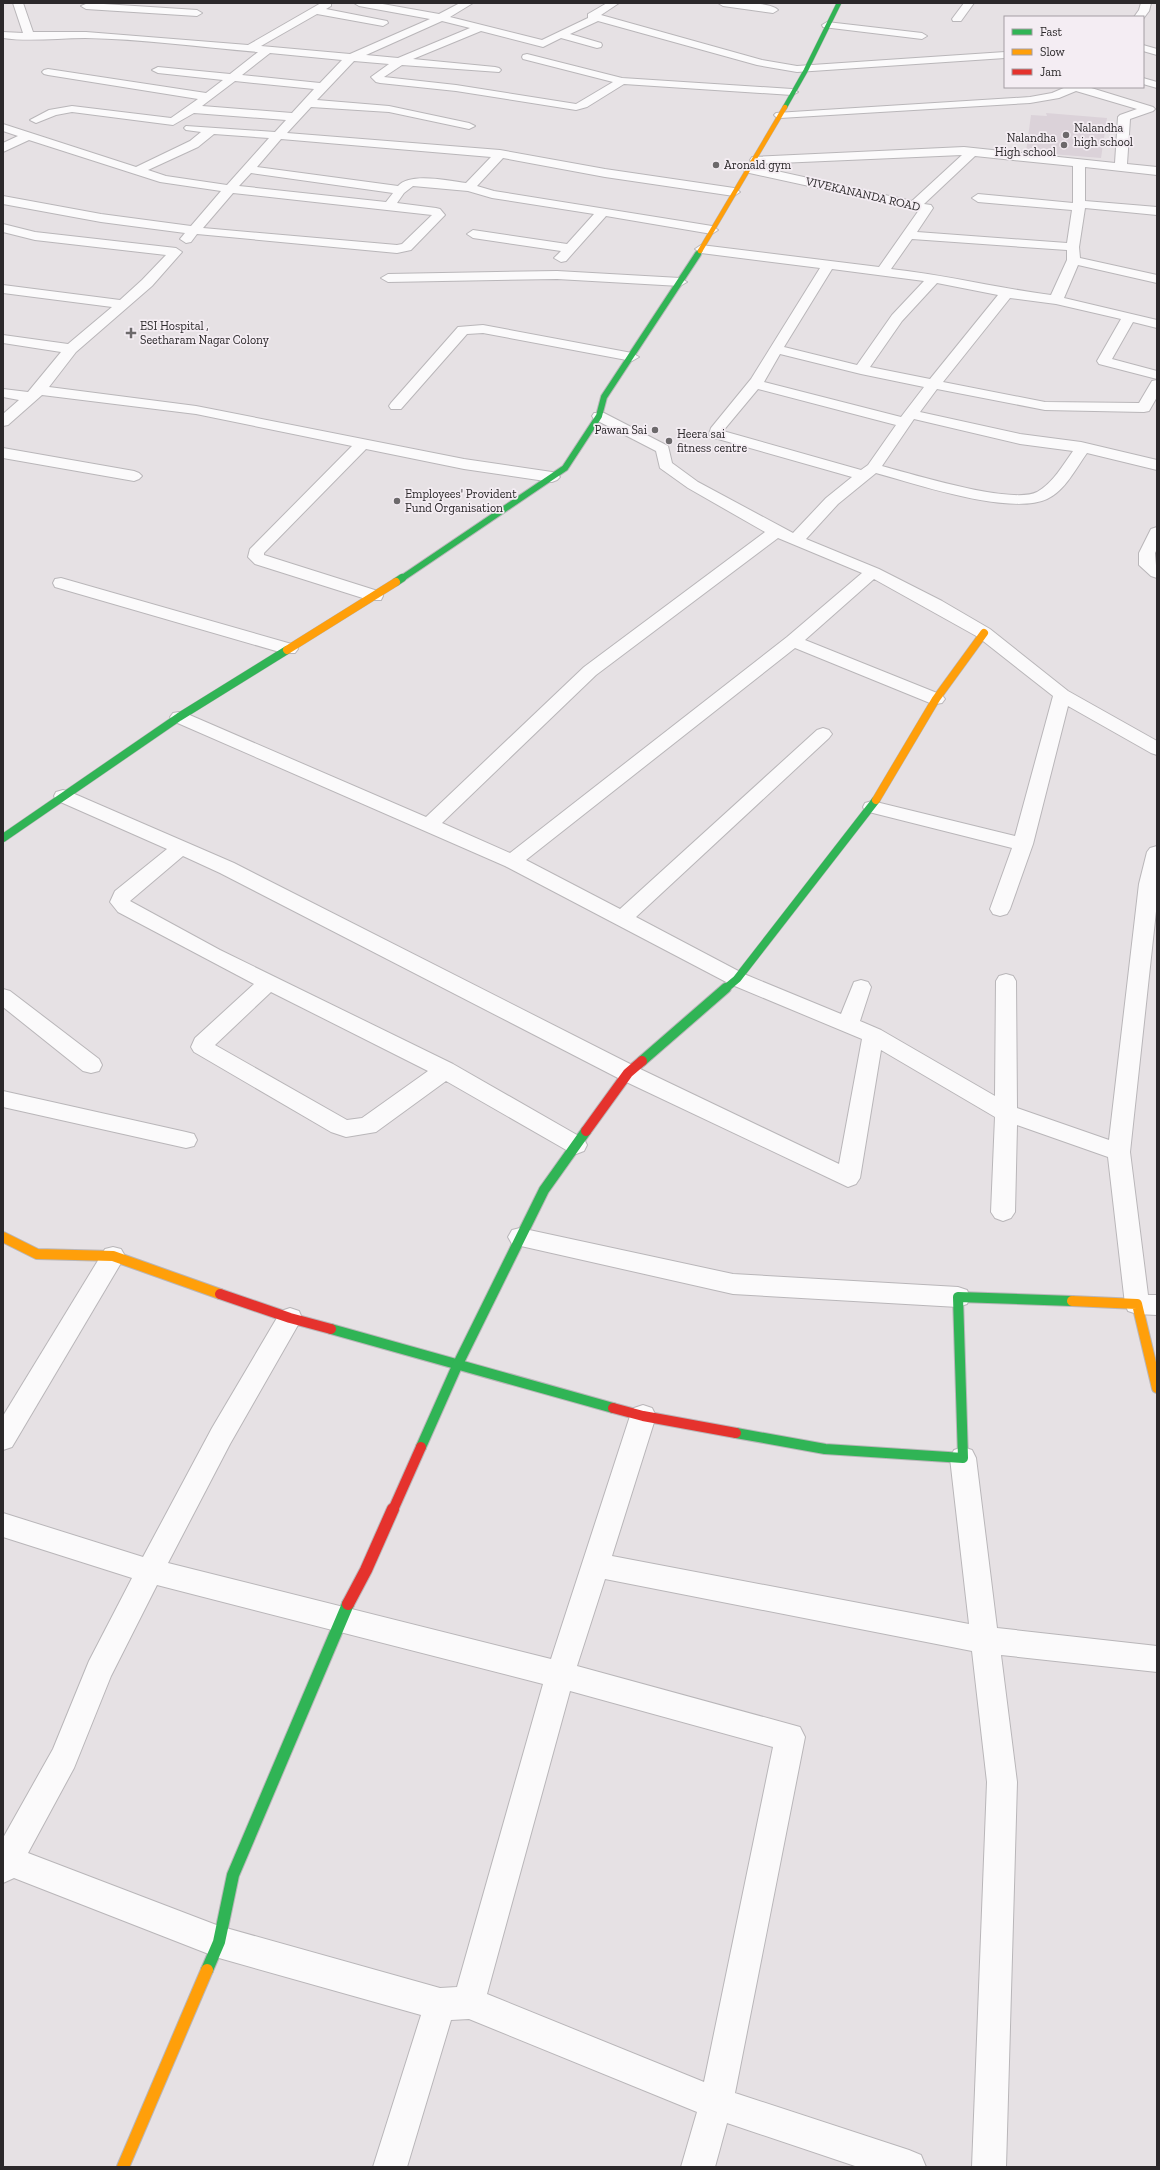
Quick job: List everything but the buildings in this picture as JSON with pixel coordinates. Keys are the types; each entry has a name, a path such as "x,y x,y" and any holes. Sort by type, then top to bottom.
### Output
{"street":[{"path":"18,3 23,36"},
{"path":"170,41 207,3"},
{"path":"250,48 328,3"},
{"path":"359,3 439,18 543,44 560,34 596,18"},
{"path":"3,422 35,394 71,349 147,283 176,252 192,230 350,58 418,29 468,3"},
{"path":"614,3 592,16 761,64 806,70 848,65 1004,55"},
{"path":"723,3 774,10"},
{"path":"3,838 179,717 374,596 565,468 600,416 604,397 632,357 680,282 734,192 738,189 753,164 792,92 806,70 839,3"},
{"path":"957,19 969,3"},
{"path":"1140,16 1144,11 1146,3"},
{"path":"86,35 85,4 197,13"},
{"path":"314,10 418,29"},
{"path":"827,25 922,36"},
{"path":"480,28 400,61 377,77 380,80 456,88 571,106 583,106 622,82"},
{"path":"560,34 597,45"},
{"path":"3,35 86,35 495,70"},
{"path":"3,46 23,36"},
{"path":"1144,48 1157,52"},
{"path":"36,120 54,112 72,109 173,122 208,97 230,77 267,50"},
{"path":"527,57 622,82 673,83 792,92"},
{"path":"158,70 324,87"},
{"path":"48,72 208,97"},
{"path":"1144,81 1157,85"},
{"path":"780,115 1030,100 1055,96 1074,88"},
{"path":"1079,88 1149,109 1124,117 1121,167"},
{"path":"309,103 389,109 469,126"},
{"path":"191,109 296,117"},
{"path":"3,127 164,179 230,189 436,212 439,215 406,247 397,249 192,230 101,218 3,200"},
{"path":"190,128 500,154 605,173 734,192"},
{"path":"137,171 194,144 211,130"},
{"path":"3,148 28,136"},
{"path":"753,164 972,152 1157,171"},
{"path":"915,205 972,152"},
{"path":"469,187 500,154"},
{"path":"1056,300 1074,254 1079,205 1079,163"},
{"name":"VIVEKANANDA ROAD","path":"753,164 927,208 910,233"},
{"path":"248,169 401,190"},
{"path":"389,206 408,183 413,182 469,187 492,194 712,230"},
{"path":"978,198 1157,212"},
{"path":"557,275 558,261 602,213"},
{"path":"3,228 34,236 176,252"},
{"path":"883,271 910,233 1074,254 1157,279"},
{"path":"473,234 570,248"},
{"path":"701,248 934,278 1007,293 1056,300 1157,324"},
{"path":"829,264 755,384 716,431 716,434 868,472 995,497 1027,499 1041,496 1053,487 1083,448"},
{"path":"388,278 557,275 680,282"},
{"path":"861,370 897,318 934,278"},
{"path":"3,289 122,304"},
{"path":"795,541 832,501 868,472 933,385 1007,293"},
{"path":"1129,317 1104,361 1157,375"},
{"path":"396,406 463,330 468,328 483,329 632,357"},
{"path":"3,339 71,349"},
{"path":"776,349 861,370 1045,406 1141,408 1146,406 1157,384"},
{"path":"755,384 908,418 1020,439 1083,448 1157,465"},
{"path":"3,393 35,394 196,410 464,464 552,477"},
{"path":"600,416 663,449 665,465 693,485 776,532 873,572 936,605 984,634 1062,695 1157,749"},
{"path":"362,444 256,552 256,557 261,561 374,596"},
{"path":"3,453 134,476"},
{"path":"430,824 590,671 776,532"},
{"path":"1157,532 1146,553 1147,565 1157,573"},
{"path":"512,861 793,641 873,572"},
{"path":"61,583 289,649"},
{"path":"123,2167 219,1942 233,1875 340,1620 369,1563 457,1366 544,1190 628,1073 737,979 872,807 936,699 984,634"},
{"path":"793,641 936,699"},
{"path":"1000,909 1022,844 1062,695"},
{"path":"179,717 430,824 512,861 737,979 873,1035 1006,1113 1119,1152"},
{"path":"622,919 823,734"},
{"path":"63,796 227,868 628,1073 848,1178 873,1035"},
{"path":"872,807 1022,844"},
{"path":"181,848 122,896 120,902 126,907 214,955 445,1070 576,1145"},
{"path":"1157,852 1149,884 1119,1152 1147,1305 1157,1388"},
{"path":"1003,1212 1006,1113 1006,981"},
{"path":"269,982 203,1043 202,1047 339,1126 346,1129 368,1126 445,1070"},
{"path":"848,1025 861,987"},
{"path":"3,996 91,1065"},
{"path":"3,1099 186,1140"},
{"path":"3,1236 37,1254 113,1256 290,1318 457,1366 643,1416 825,1449 963,1458"},
{"path":"520,1236 733,1284 958,1297 1147,1305"},
{"path":"3,1439 113,1256"},
{"path":"958,1297 963,1458 1002,1782 989,2167"},
{"path":"290,1318 221,1436 150,1571 99,1670 64,1758 4,1862 219,1942 454,2003 716,2103 909,2167"},
{"path":"390,2167 454,2003 597,1565 643,1416"},
{"path":"3,1525 150,1571 560,1675 790,1737 716,2103 698,2167"},
{"path":"597,1565 984,1640 1157,1659"}],"shaded area":[{"name":"Nalandha high school","path":"1046,113 1107,118 1101,158 1026,152 1031,115 1047,116"}],"traffic: fast":[{"path":"785,107 806,70 839,3"},
{"path":"396,582 565,468 599,416 604,397 700,251"},
{"path":"3,838 179,717 287,650"},
{"path":"642,1061 737,979 876,800"},
{"path":"421,1447 457,1366 544,1190 586,1131"},
{"path":"736,1433 825,1449 963,1458 958,1297 1072,1301"},
{"path":"331,1329 613,1408"},
{"path":"207,1970 219,1942 233,1875 348,1604"}],"traffic: slow":[{"path":"700,251 785,107"},
{"path":"287,650 396,582"},
{"path":"876,800 936,699 984,633"},
{"path":"3,1237 37,1254 113,1256 220,1294"},
{"path":"1072,1301 1137,1304 1157,1388"},
{"path":"123,2167 207,1970"}],"traffic: jam":[{"path":"586,1131 628,1073 642,1061"},
{"path":"220,1294 290,1318 331,1329"},
{"path":"613,1408 643,1416 736,1433"},
{"path":"348,1604 366,1570 421,1447"}],"place":[{"name":"Nalandha high school","path":"1066,135"},
{"name":"Nalandha High school","path":"1064,145"},
{"name":"Aronald gym","path":"716,165"},
{"name":"ESI Hospital , Seetharam Nagar Colony","path":"131,333"},
{"name":"Pawan Sai","path":"655,430"},
{"name":"Heera sai fitness centre","path":"669,441"},
{"name":"Employees' Provident Fund Organisation","path":"397,501"}]}
